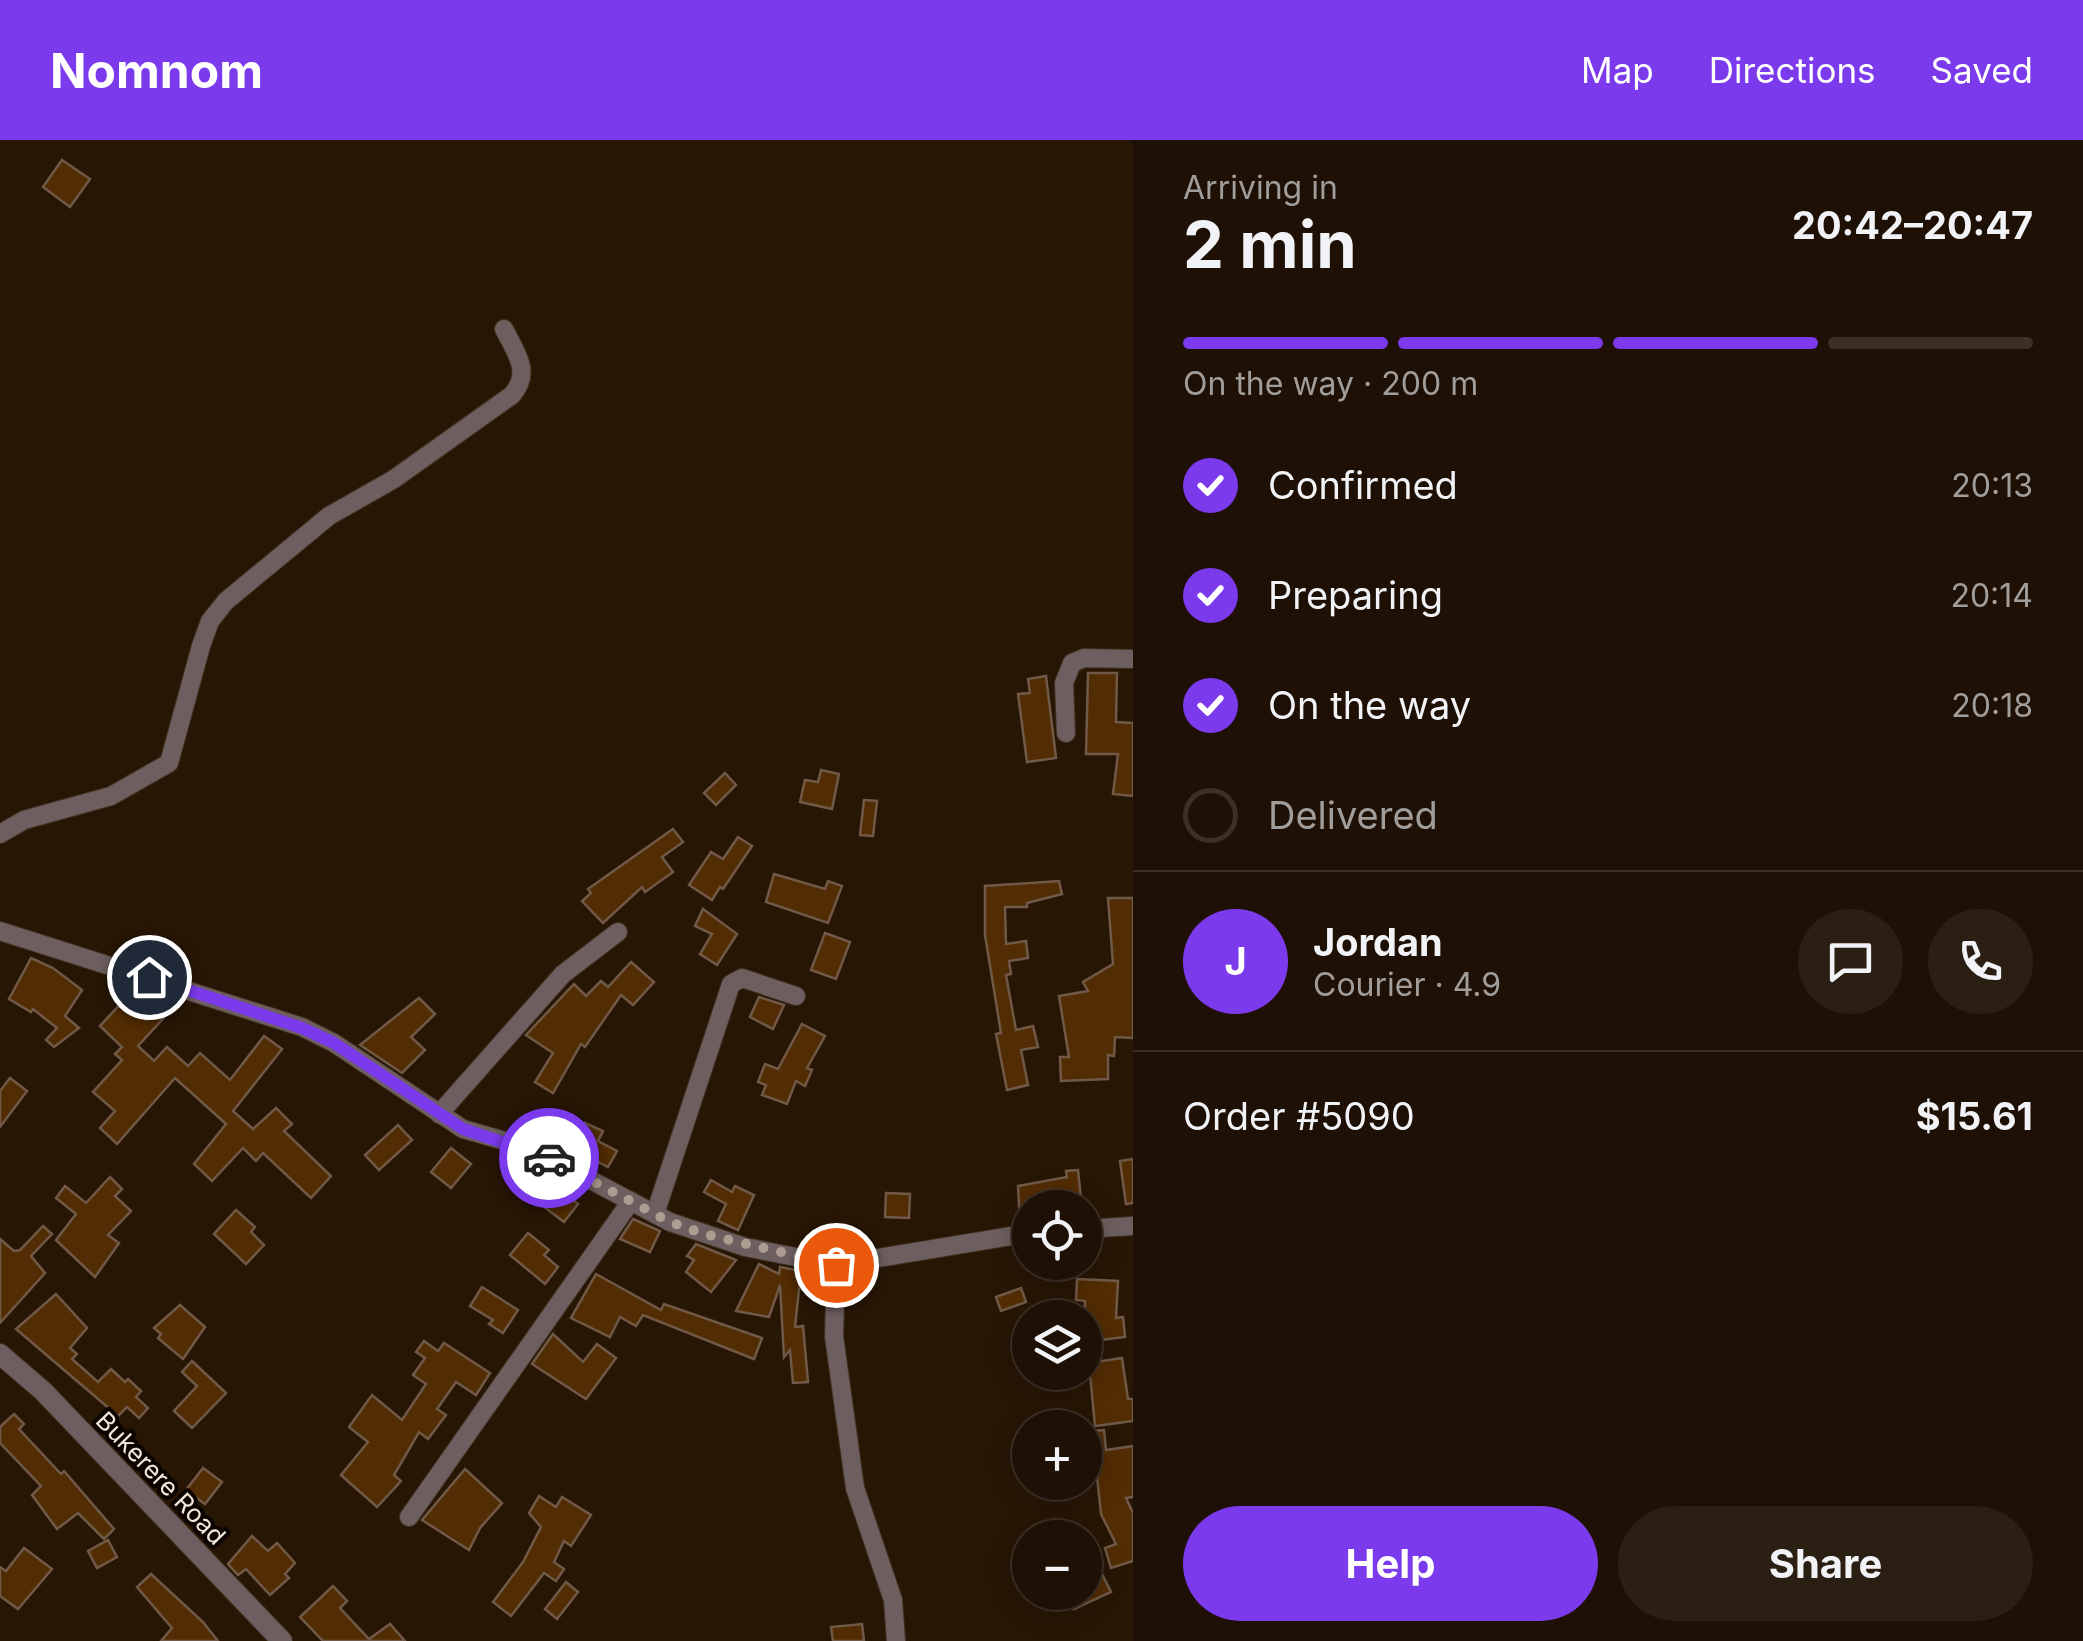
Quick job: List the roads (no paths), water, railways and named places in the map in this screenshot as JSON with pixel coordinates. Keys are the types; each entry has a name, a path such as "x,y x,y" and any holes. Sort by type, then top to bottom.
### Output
{"street":[{"path":"0,834 24,820 111,796 169,763 177,745 183,698 210,621 226,601 329,516 394,479 512,395 520,386 524,369 504,329"},
{"path":"1066,734 1064,683 1072,663 1084,658 1133,659"},
{"path":"0,932 282,1019 334,1043 463,1129 530,1148 655,1214 745,1247 836,1265 1012,1236"},
{"path":"439,1114 563,974 618,932"},
{"path":"655,1214 731,984 742,978 796,996"},
{"path":"409,1516 631,1201"},
{"path":"1102,1228 1133,1226"},
{"path":"836,1265 834,1336 855,1488 893,1600 896,1641"},
{"name":"Bukerere Road","path":"0,1354 84,1434 282,1641"}]}
